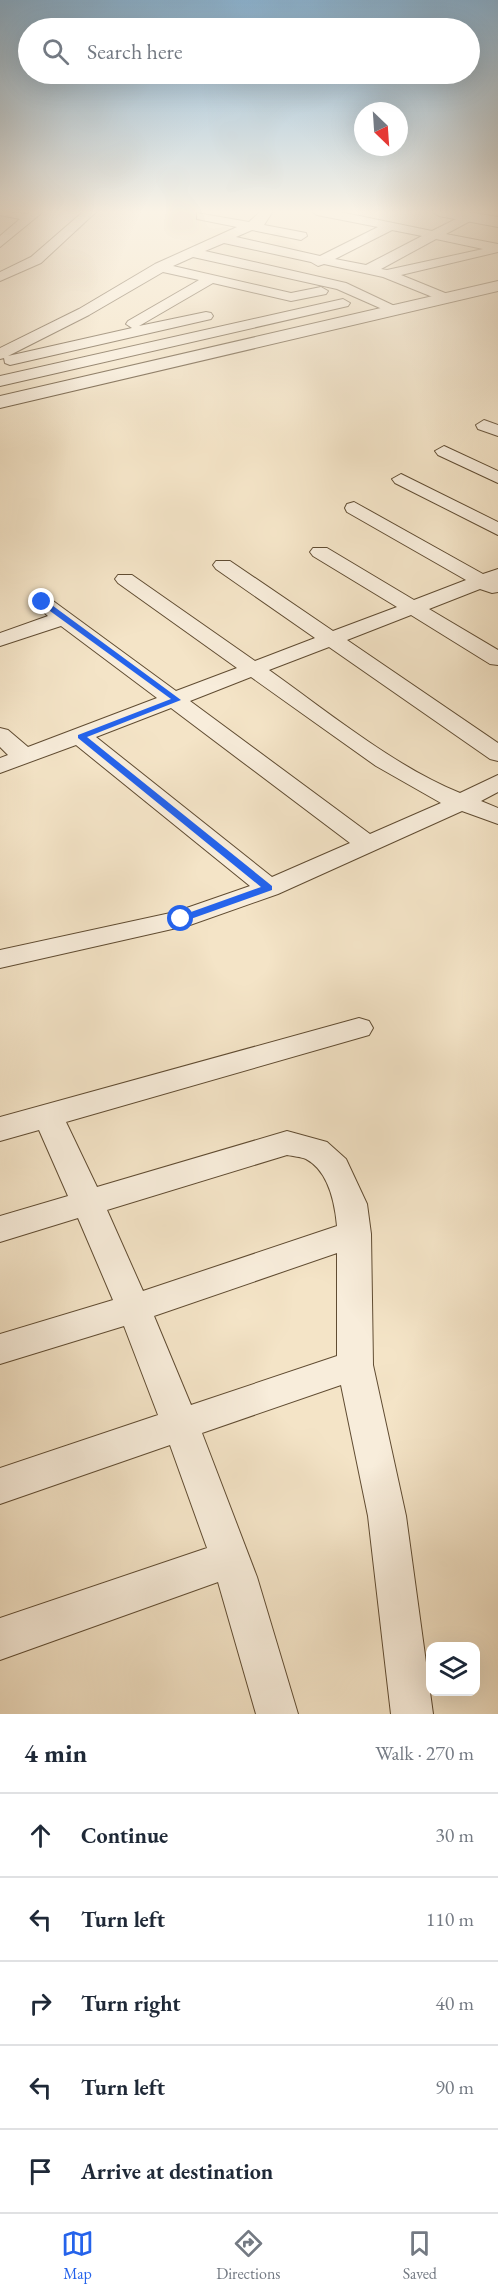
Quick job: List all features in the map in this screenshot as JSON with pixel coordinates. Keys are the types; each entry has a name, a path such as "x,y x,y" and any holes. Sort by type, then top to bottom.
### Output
{"street":[{"path":"0,354 118,291"},
{"path":"134,328 192,291"},
{"path":"264,291 291,297"},
{"path":"258,305 318,291"},
{"path":"352,291 394,309"},
{"path":"429,291 445,298"},
{"path":"0,402 476,291"},
{"path":"0,381 343,303"},
{"path":"0,362 134,328 225,312"},
{"path":"78,314 134,328 184,360"},
{"path":"444,451 498,478"},
{"path":"401,478 498,529"},
{"path":"354,508 493,582"},
{"path":"320,552 498,659"},
{"path":"223,565 334,639 498,754"},
{"path":"125,579 384,761 460,803 498,817"},
{"path":"0,766 412,608 493,582"},
{"path":"42,602 368,844"},
{"path":"0,640 64,618"},
{"path":"0,735 26,757"},
{"path":"81,736 268,888"},
{"path":"0,959 181,919 268,888 460,803 498,782"},
{"path":"0,1129 359,1028"},
{"path":"48,1116 89,1203 180,1424 230,1559 277,1714"},
{"path":"0,1229 287,1143 316,1150 335,1168 351,1204 354,1234 355,1365 387,1516 405,1712"},
{"path":"0,1349 132,1309 354,1234"},
{"path":"0,1486 355,1365"},
{"path":"0,1639 230,1559"}],"route":[{"path":"42,602 177,700 81,736 268,888 181,919"}]}
